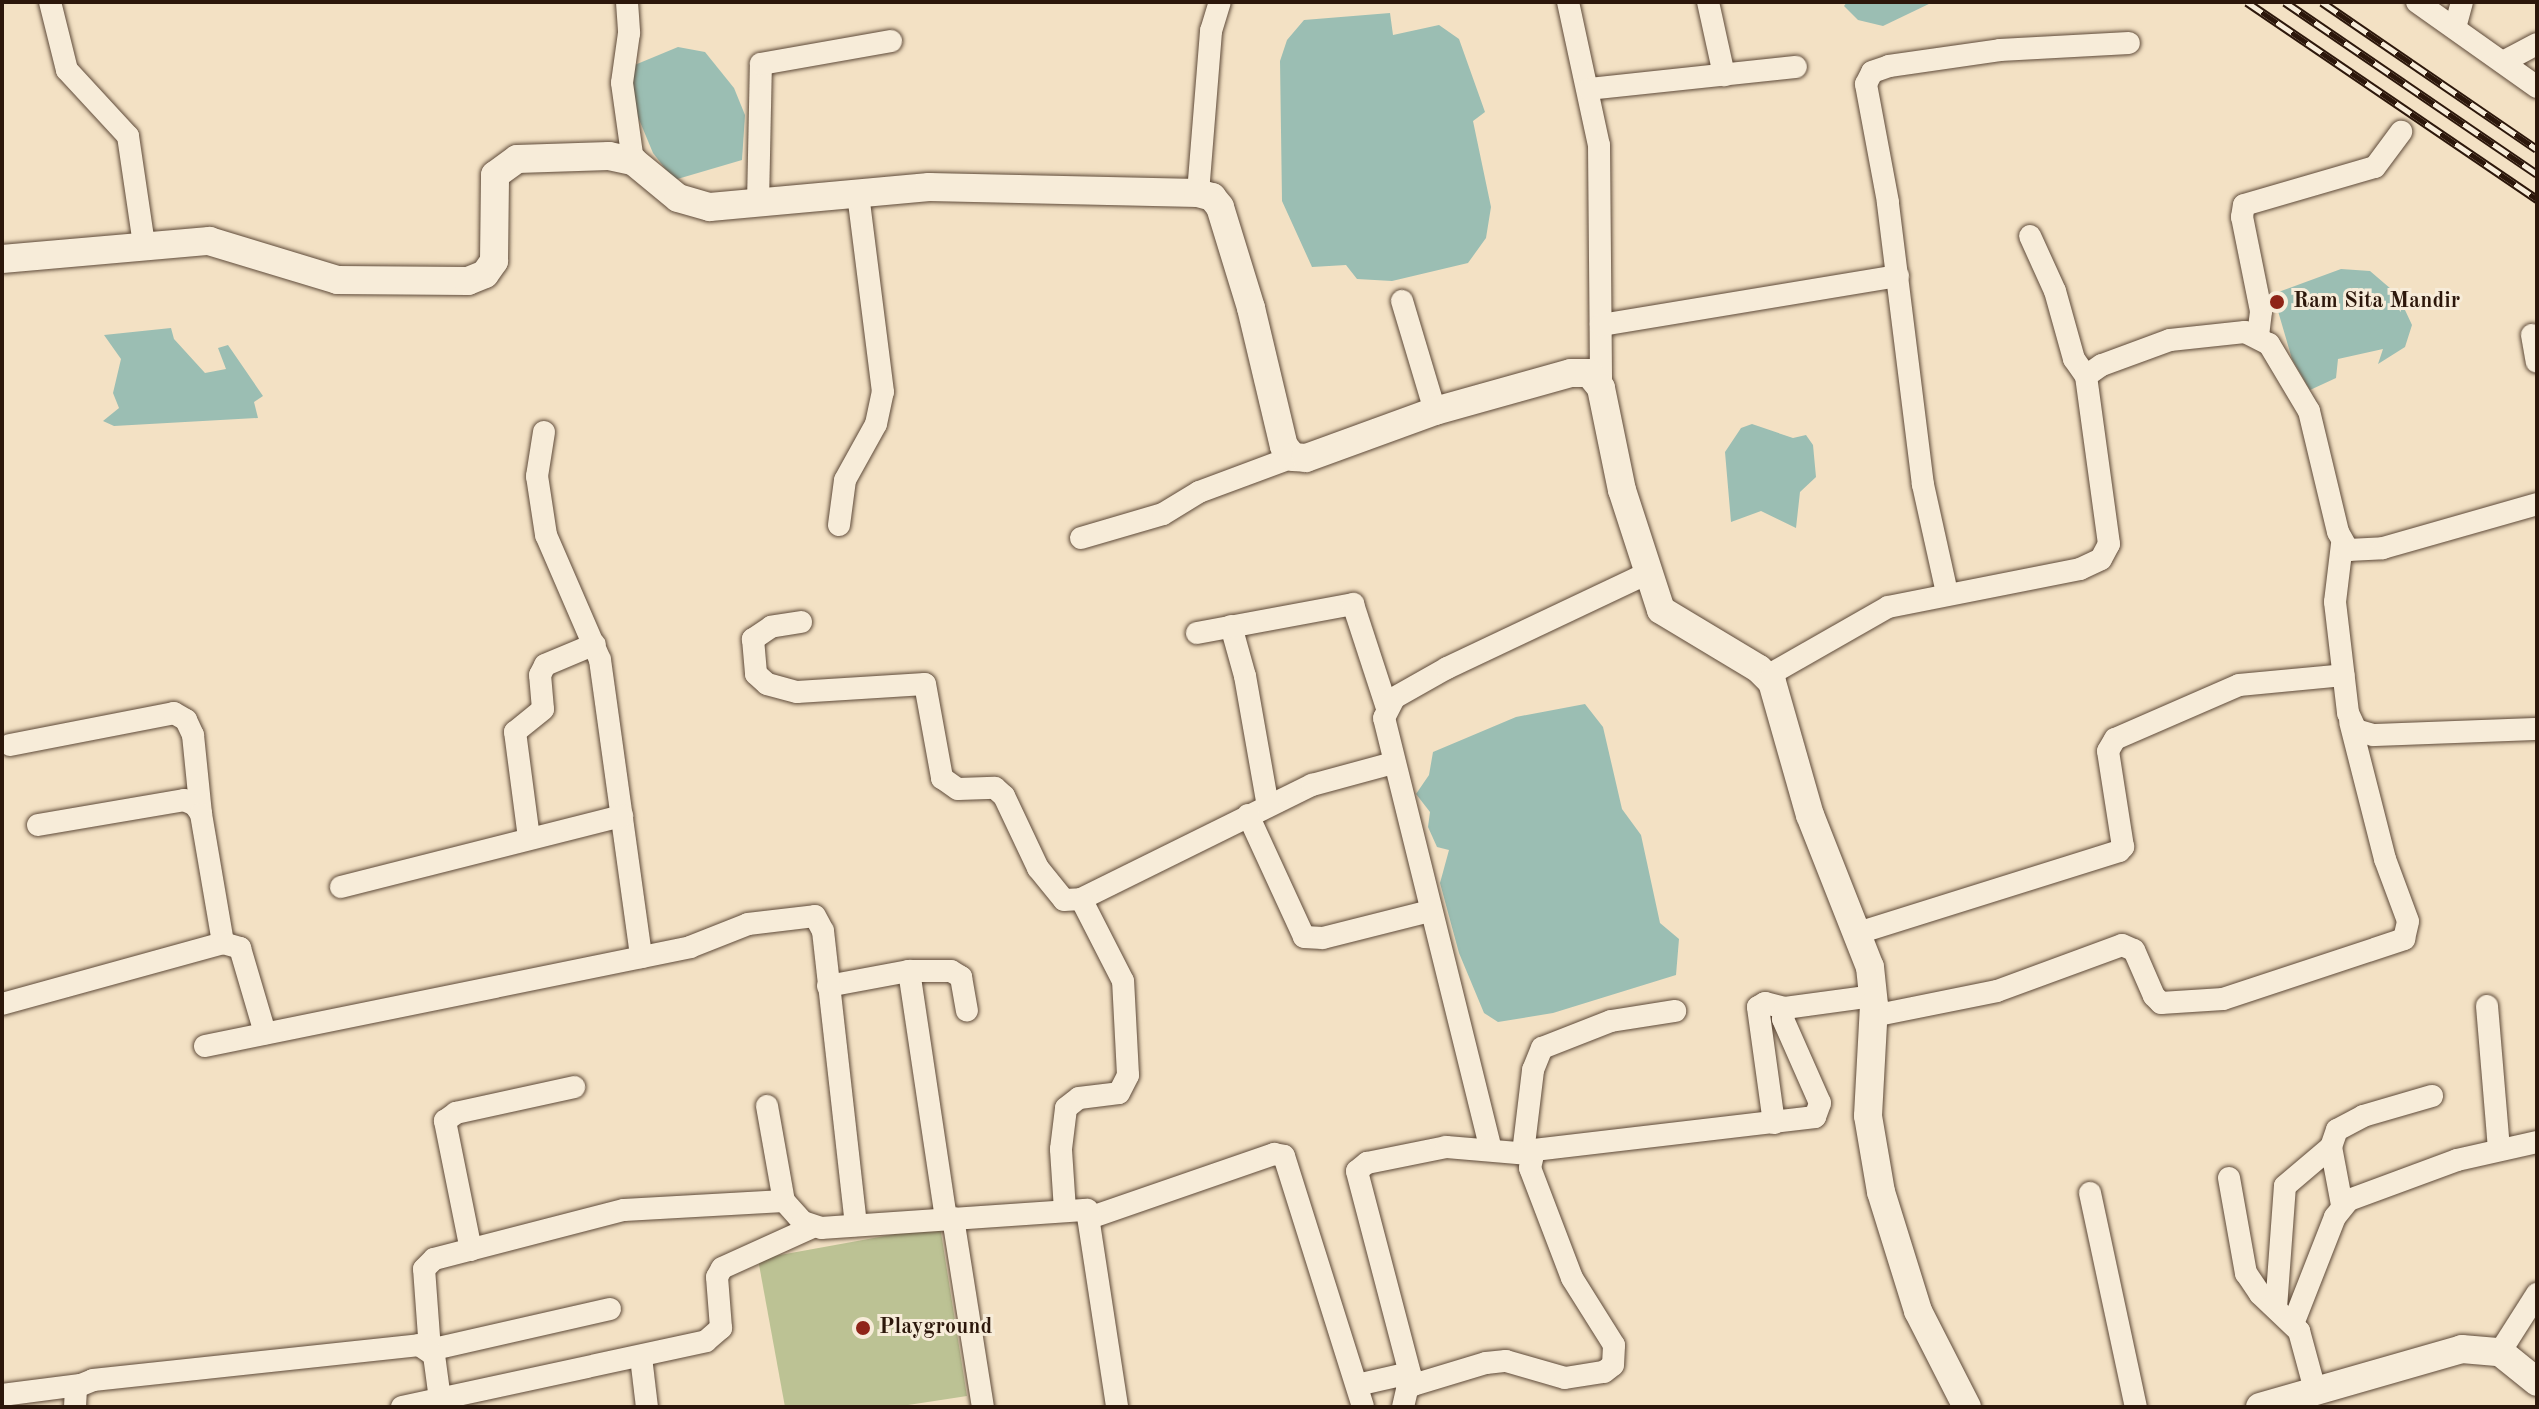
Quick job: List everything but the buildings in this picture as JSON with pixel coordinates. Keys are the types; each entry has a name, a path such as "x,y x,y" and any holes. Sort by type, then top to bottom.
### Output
{"street":[{"path":"50,2 67,70 128,136 144,245"},
{"path":"627,2 629,33 622,83 633,161"},
{"path":"1198,193 1211,31 1220,2"},
{"path":"1568,2 1599,145 1601,388 1646,574 1669,619 1767,676 1810,815 1858,933 1874,1006 1868,1116 1881,1192 1918,1311 1967,1407"},
{"path":"1708,2 1724,75"},
{"path":"2417,2 2537,87"},
{"path":"2455,28 2462,2"},
{"path":"758,203 761,64 891,41"},
{"path":"1947,593 1923,485 1898,276 1866,84 1872,72 2000,50 2129,43"},
{"path":"2503,62 2537,44"},
{"path":"1589,89 1796,67"},
{"path":"2258,336 2261,311 2242,217 2244,205 2375,167 2401,132"},
{"path":"2,259 209,241 234,245 337,280 366,284 468,281 485,274 494,261 495,175 507,163 609,156 633,161 691,205 758,203 958,187 1198,193 1212,197 1220,207 1251,308 1284,446 1293,457"},
{"path":"839,525 845,480 876,424 883,392 858,194"},
{"path":"1767,676 1888,607 2080,569 2106,554 2086,376 2074,359 2055,291 2030,236"},
{"path":"1601,325 1898,276"},
{"path":"1402,301 1435,411"},
{"path":"1774,1123 1758,1007 1765,1003 1785,1008 1874,1006 1997,991 2122,945 2134,950 2154,996 2161,1003 2223,999 2404,939 2408,921 2385,859 2350,722 2335,579 2342,544 2303,396 2282,361 2258,336 2237,332 2170,340 2102,365 2086,376"},
{"path":"2532,335 2537,362"},
{"path":"1081,538 1163,514 1199,492 1293,457 1306,458 1435,411 1571,373 1589,373 1601,388"},
{"path":"544,432 537,476 546,535 595,644 615,746 641,957"},
{"path":"2342,544 2361,553 2537,504"},
{"path":"1387,708 1447,668 1646,574"},
{"path":"1197,633 1353,604 1387,708 1385,732 1491,1150"},
{"path":"801,622 771,627 753,639 756,674 767,684 797,692 925,684 947,785 995,788 1004,796 1047,882 1064,900 1081,899 1312,785 1393,763"},
{"path":"1231,626 1258,810 1304,937 1323,938 1430,911"},
{"path":"529,838 515,732 543,709 540,675 545,665 595,644"},
{"path":"1858,933 2119,851 2123,847 2108,751 2115,739 2239,685 2344,675"},
{"path":"10,745 174,713 186,720 193,735 201,814 223,943"},
{"path":"2350,722 2362,734 2373,735 2537,729"},
{"path":"38,825 184,800 201,814"},
{"path":"341,887 622,816"},
{"path":"1065,1210 1061,1149 1066,1108 1079,1098 1119,1093 1128,1075 1123,981 1081,899"},
{"path":"205,1046 699,945 748,924 815,916 823,931 856,1225"},
{"path":"2,1004 104,972 223,943 240,948 265,1033"},
{"path":"828,986 909,971 960,974 967,1010"},
{"path":"909,971 983,1407"},
{"path":"2487,1006 2499,1148"},
{"path":"1403,1407 1412,1379 1357,1171 1367,1163 1446,1147 1527,1154 1544,1146 1815,1117 1820,1110 1783,1019 1785,1008"},
{"path":"1092,1217 1274,1154 1284,1156 1360,1396 1412,1379 1499,1361 1565,1378 1604,1372 1613,1365 1614,1345 1572,1278 1530,1168 1527,1154 1533,1070 1542,1048 1611,1021 1675,1011"},
{"path":"471,1250 445,1121 456,1113 574,1087"},
{"path":"2276,1308 2285,1186 2331,1147 2344,1125 2432,1096"},
{"path":"767,1106 784,1201 813,1227"},
{"path":"2342,1205 2358,1195 2499,1148 2537,1142"},
{"path":"2293,1324 2342,1205 2331,1147"},
{"path":"2229,1178 2246,1273 2303,1339 2315,1390"},
{"path":"2090,1193 2136,1407"},
{"path":"441,1404 430,1350 424,1269 434,1259 624,1210 784,1201"},
{"path":"402,1407 441,1404 716,1337 722,1321 717,1277 722,1268 813,1227 1087,1210 1092,1217 1117,1407"},
{"path":"2500,1352 2537,1294"},
{"path":"2,1395 78,1396 112,1376 341,1351 419,1345 430,1350 610,1309"},
{"path":"2275,1405 2421,1357 2462,1349 2500,1352 2537,1382"},
{"path":"641,1357 647,1407"}],"green space":[{"name":"Playground","path":"940,1226 967,1396 895,1407 785,1407 758,1259"}],"water":[{"path":"1847,2 1933,2 1883,26 1858,20 1844,6"},
{"path":"1390,13 1393,35 1439,25 1459,39 1485,112 1473,121 1491,207 1486,238 1468,263 1392,281 1357,279 1346,265 1312,267 1282,201 1280,61 1287,40 1304,20"},
{"path":"678,47 705,52 734,88 745,115 742,160 674,180 653,153 633,105 625,69"},
{"path":"2341,269 2370,271 2398,295 2412,325 2405,347 2378,364 2383,349 2338,359 2336,378 2310,390 2292,359 2273,294"},
{"path":"171,328 174,339 205,373 226,369 218,348 228,345 263,396 254,402 258,418 114,426 103,421 119,408 113,393 121,359 104,335"},
{"path":"1752,424 1793,438 1806,435 1813,445 1816,477 1800,492 1796,528 1761,511 1731,522 1725,452 1741,428"},
{"path":"1585,704 1603,727 1622,809 1641,835 1660,923 1679,939 1676,975 1553,1013 1498,1022 1484,1013 1459,953 1440,883 1449,850 1437,847 1428,827 1430,812 1416,794 1429,775 1433,752 1516,717"}],"railway":[{"path":"2247,2 2537,199"},
{"path":"2285,2 2537,174"},
{"path":"2322,2 2537,149"}],"place":[{"name":"Ram Sita Mandir","path":"2277,302"},
{"name":"Playground","path":"863,1328"}]}
